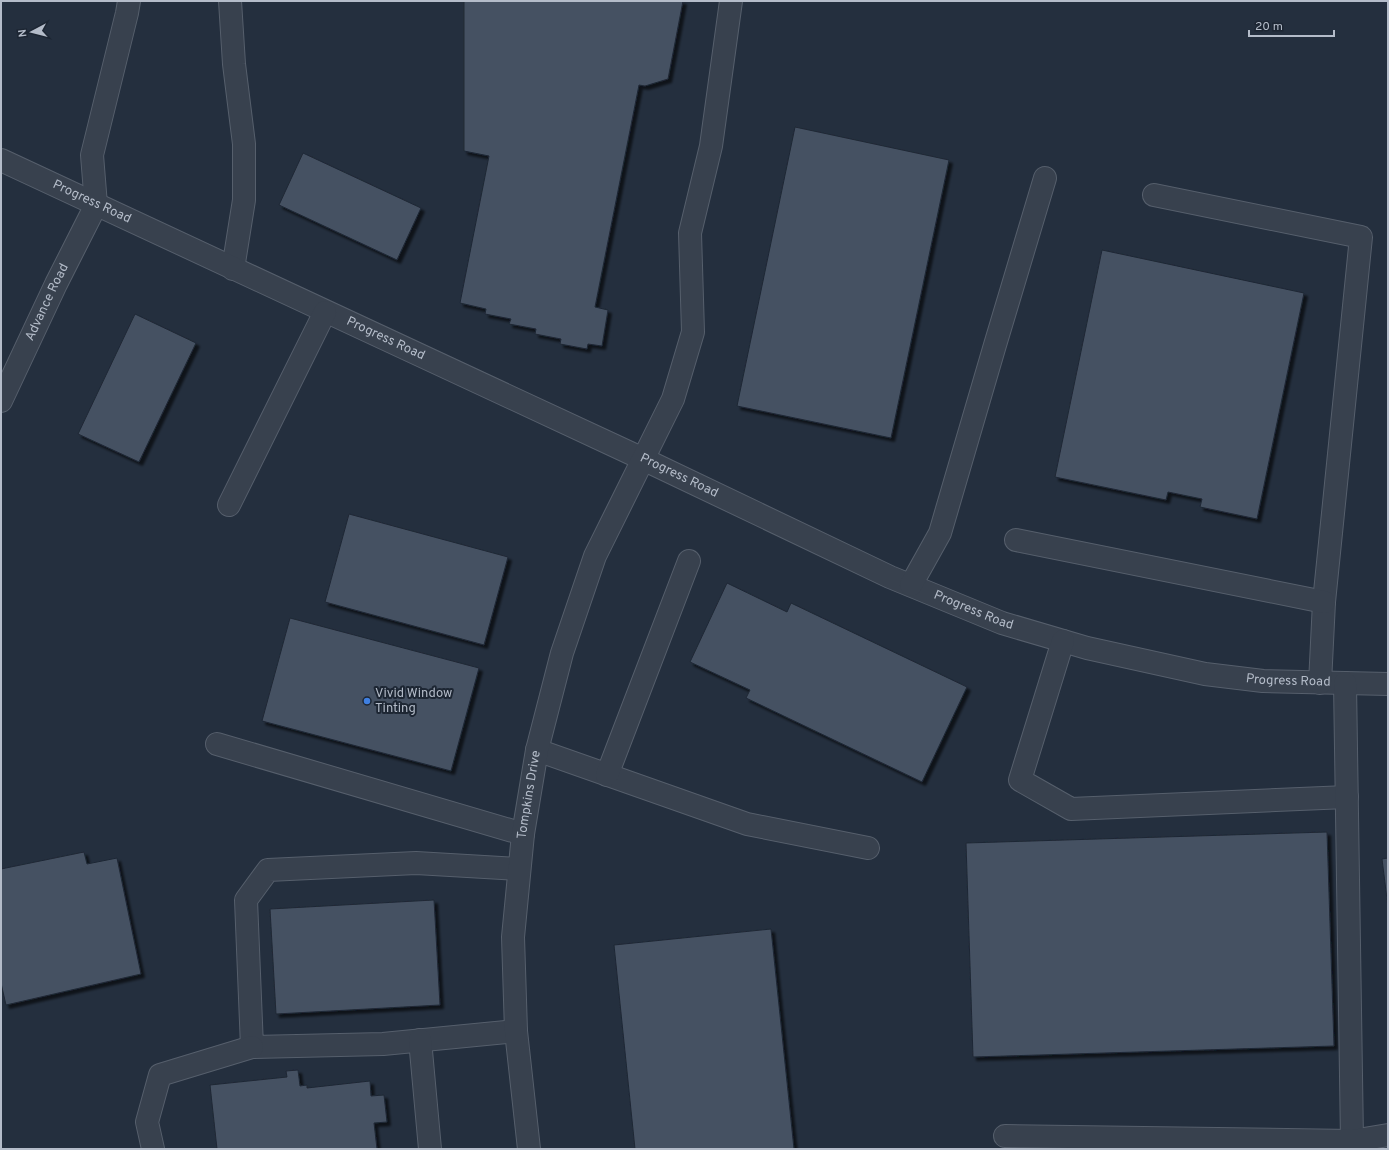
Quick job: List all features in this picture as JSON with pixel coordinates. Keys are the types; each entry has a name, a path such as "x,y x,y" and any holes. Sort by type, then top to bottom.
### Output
{"street":[{"path":"96,205 92,155 128,13 129,1"},
{"path":"230,1 234,64 244,144 244,200 233,269"},
{"name":"Tompkins Drive","path":"529,1149 516,1031 513,937 523,834 537,750 562,653 594,556 673,399 693,332 690,234 711,146 731,1"},
{"name":"Progress Road","path":"1,160 643,459 890,577 1002,623 1087,648 1206,674 1263,681 1388,684"},
{"path":"911,585 940,533 1045,178"},
{"path":"1154,195 1361,237 1324,602 1320,683"},
{"name":"Advance Road","path":"1,401 56,284 96,205"},
{"path":"229,505 325,312"},
{"path":"1016,540 1324,602"},
{"path":"607,775 689,561"},
{"path":"1063,641 1020,780 1071,809 1347,797"},
{"path":"1345,683 1352,1141"},
{"path":"217,744 523,834"},
{"path":"537,750 747,824 868,848"},
{"path":"252,1047 246,900 268,870 416,863 519,869"},
{"path":"153,1149 147,1122 160,1075 252,1047 383,1044 516,1031"},
{"path":"420,1040 430,1149"},
{"path":"1005,1136 1352,1141 1388,1135"}],"building":[{"path":"464,1 683,1 668,79 645,86 639,85 595,307 608,310 602,346 588,344 587,349 560,344 561,339 535,334 536,329 509,324 511,319 485,314 486,309 460,303 489,156 464,151"},
{"path":"795,127 949,160 891,438 737,406"},
{"path":"303,153 421,208 397,260 279,205"},
{"path":"1102,250 1304,293 1257,519 1200,507 1202,499 1168,492 1166,500 1055,477"},
{"path":"135,314 196,343 139,462 78,434"},
{"path":"349,514 508,557 484,645 325,602"},
{"path":"727,583 787,612 791,603 967,687 922,782 746,698 750,690 690,662"},
{"path":"290,618 479,668 451,771 262,721"},
{"path":"1327,832 1334,1046 973,1057 966,843"},
{"path":"84,852 87,864 117,858 141,974 6,1005 1,983 1,869"},
{"path":"1388,858 1388,907 1382,859"},
{"path":"434,900 440,1005 276,1014 270,909"},
{"path":"771,929 794,1149 635,1149 614,945"},
{"path":"298,1070 300,1086 307,1085 307,1088 370,1081 371,1096 384,1095 387,1122 374,1123 377,1149 217,1149 210,1085 287,1077 286,1071"}],"place":[{"name":"Vivid Window Tinting","path":"367,701"}]}
